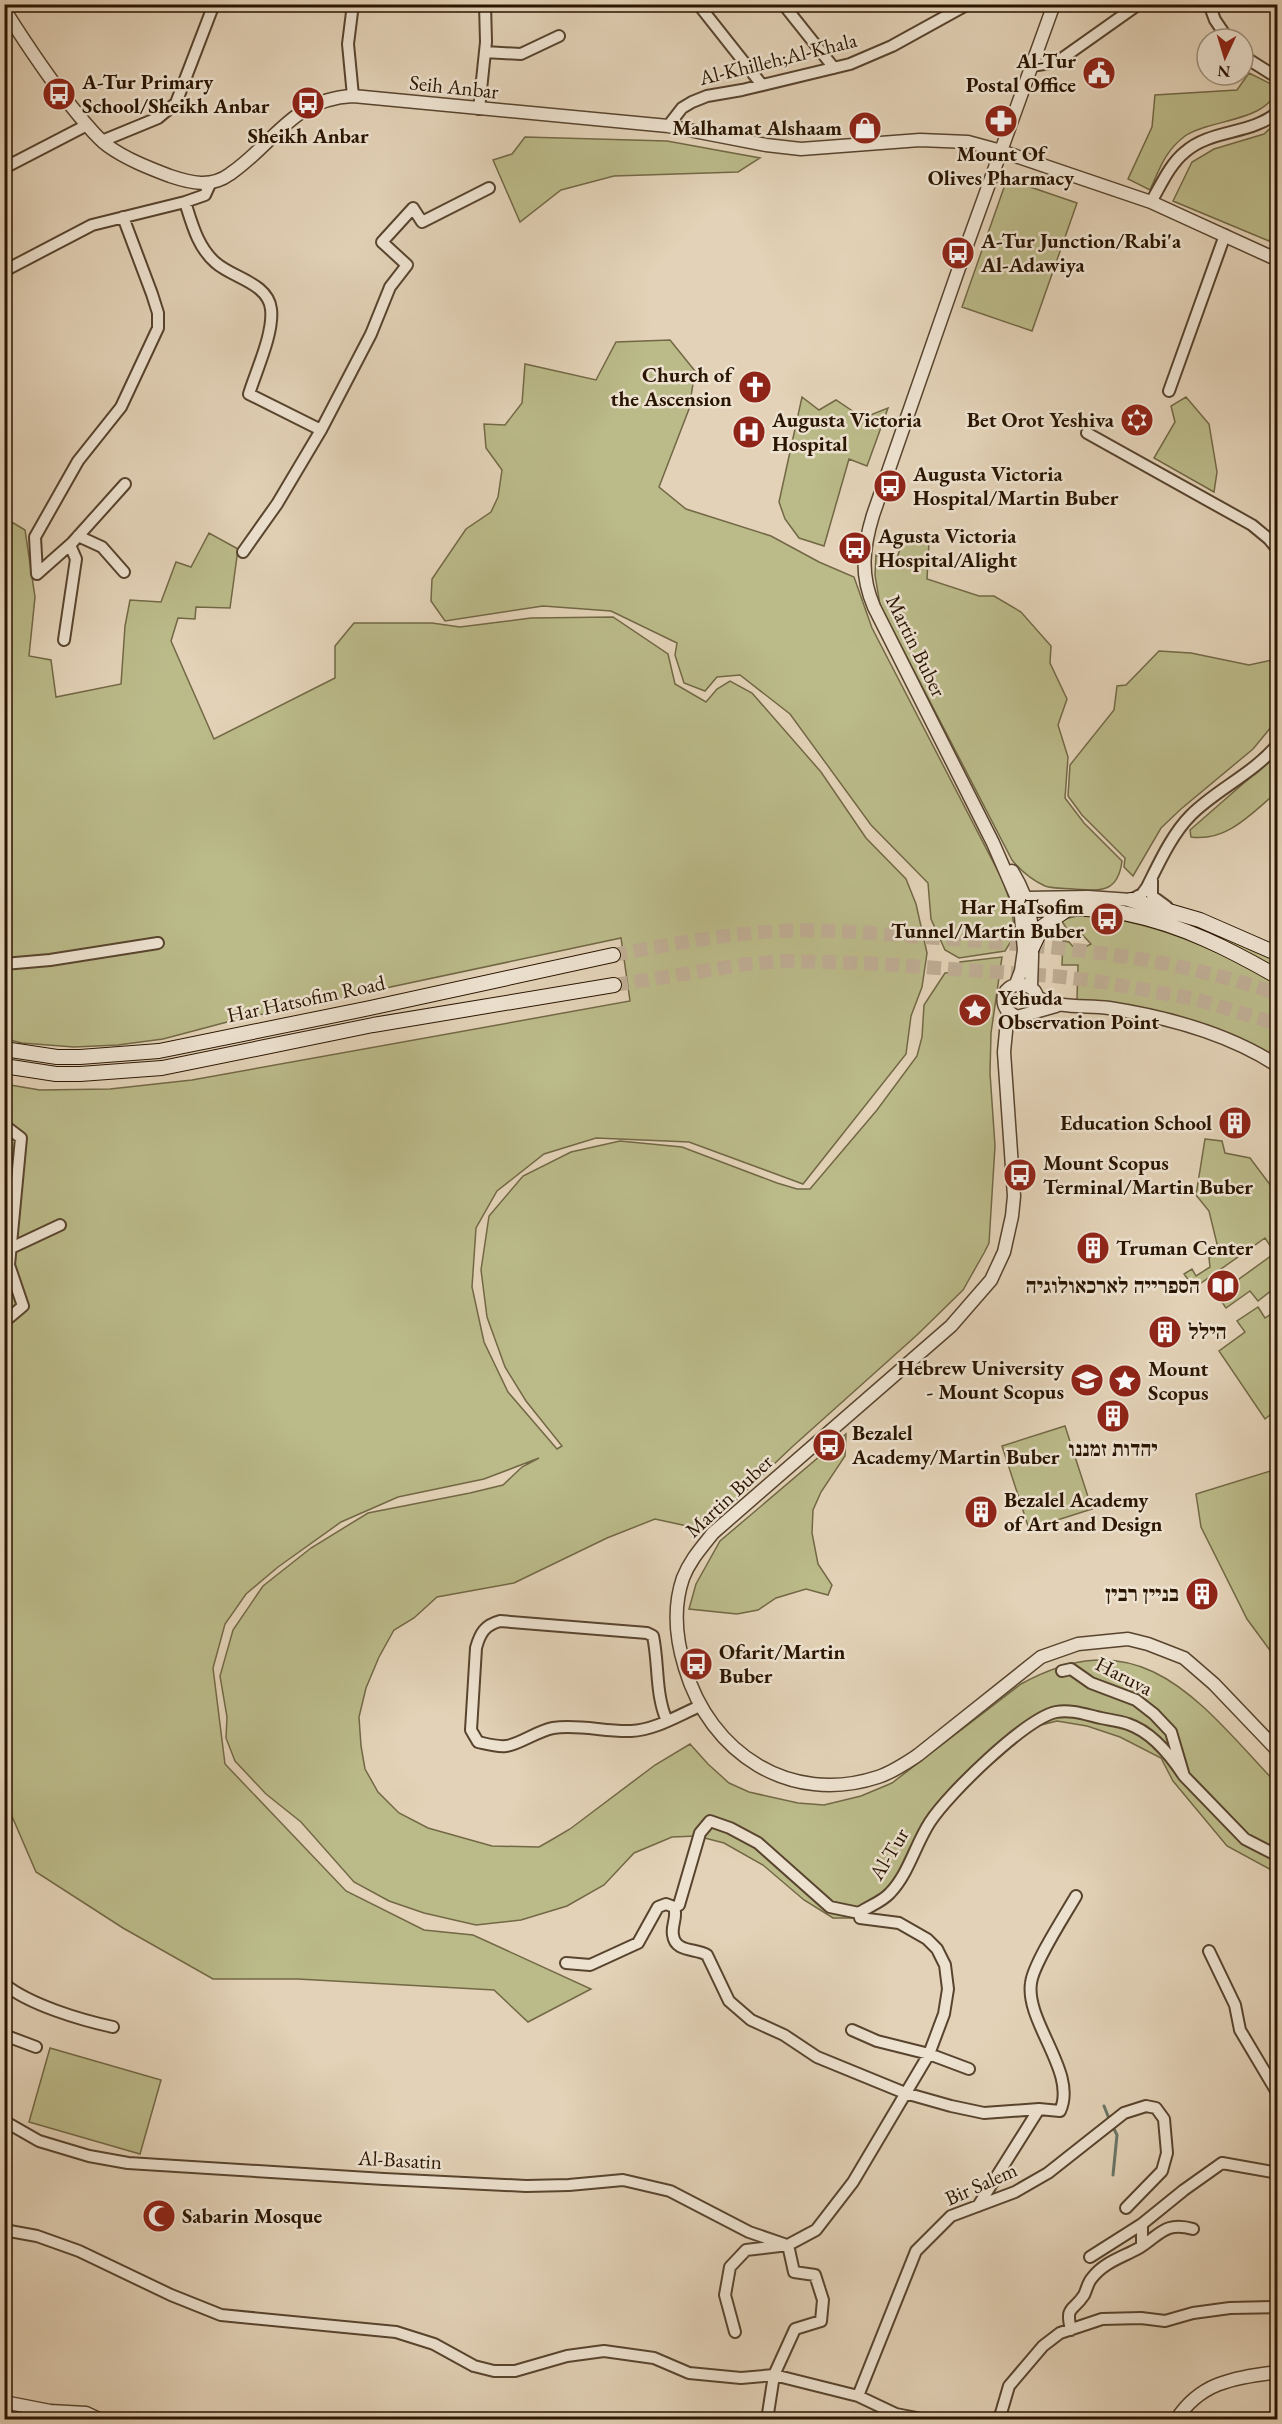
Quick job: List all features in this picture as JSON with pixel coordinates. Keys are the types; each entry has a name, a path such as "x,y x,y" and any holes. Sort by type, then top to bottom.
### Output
{"main road":[{"path":"1131,900 1172,910 1230,931 1278,954"},
{"path":"1026,904 1127,913 1156,921 1189,932 1232,951 1278,977"},
{"path":"1032,948 1038,932 1046,923 1057,915 1073,909"},
{"name":"Har Hatsofim Road","path":"4,1049 68,1057 121,1056 159,1051 612,955"},
{"name":"Har Hatsofim Road","path":"4,1066 56,1074 103,1074 151,1070 373,1025 614,985"}],"street":[{"path":"102,141 159,118 176,103 214,4"},
{"path":"353,4 348,44 353,96"},
{"path":"479,109 485,52 485,4"},
{"path":"698,4 762,85"},
{"path":"783,4 834,68"},
{"name":"Martin Buber","path":"1016,984 1021,971 1024,950 1026,904 874,607 865,585 863,565 866,538 873,515 1054,4"},
{"path":"1031,66 1057,62 1139,4"},
{"path":"1209,4 1220,27"},
{"name":"Al-Khilleh;Al-Khala","path":"668,126 682,108 692,102 707,96 850,64 892,46 965,5"},
{"path":"4,9 44,72 102,141 153,169 196,183 210,184 205,195 92,225 4,271"},
{"path":"485,52 521,54 559,36"},
{"path":"1255,64 1278,78"},
{"name":"Seih Anbar","path":"210,184 240,167 301,111 324,100 353,96 668,126 766,145 801,149 944,140 968,142 1151,202 1278,260"},
{"path":"1151,202 1183,152 1206,140 1261,124 1278,112"},
{"path":"4,168 87,125"},
{"path":"243,552 277,504 321,430 366,345 390,287 406,265 382,242 413,208 422,222 489,188"},
{"path":"185,202 202,247 216,264 263,291 271,309 268,333 249,394 321,430"},
{"path":"123,217 158,313 158,328 121,407 78,461 35,537 37,574 70,545 125,484"},
{"path":"1169,391 1225,235"},
{"path":"1087,433 1252,525 1278,550"},
{"path":"78,536 102,547 124,572"},
{"path":"64,640 76,559 70,545"},
{"path":"1026,904 1055,896 1131,900 1142,894 1189,816 1243,776 1278,744"},
{"name":"Martin Buber","path":"993,843 1017,878 1026,904 1032,948 1034,992"},
{"path":"1153,874 1152,896 1172,910"},
{"path":"1017,878 1027,885 1055,896"},
{"path":"4,964 50,960 158,943"},
{"path":"1067,1005 1048,1007 1017,1017 1008,1011 1004,1000 1005,995 1016,984 1050,1003 1108,1008 1174,1021 1249,1050 1278,1066"},
{"path":"1028,1014 1036,1007 1034,992"},
{"name":"Martin Buber","path":"1008,1011 1005,1039 1014,1196 1008,1236 997,1270 983,1292 951,1326 713,1533 688,1568 678,1603 677,1630 686,1674 700,1706 721,1737 744,1759 785,1778 828,1784 855,1782 890,1772 918,1755 1041,1657 1078,1644 1128,1639 1155,1646 1184,1658 1214,1684 1278,1751"},
{"name":"Martin Buber","path":"1007,1068 1011,1039 1028,1014"},
{"path":"4,1125 21,1138 9,1265 23,1306 4,1322"},
{"path":"11,1248 60,1225"},
{"path":"667,1721 659,1700 657,1654 653,1636 647,1633 509,1621 491,1624 478,1638 471,1730 478,1742 508,1746 528,1735 552,1728 644,1730 667,1721 700,1706"},
{"name":"Haruva","path":"1062,1671 1071,1669 1091,1683 1136,1700 1154,1714 1171,1732 1184,1776 1245,1839 1278,1856"},
{"name":"Al-Tur","path":"859,1913 888,1896 904,1876 929,1824 944,1803 1010,1740 1038,1719 1057,1712 1076,1713 1130,1724 1153,1739 1172,1757 1184,1776"},
{"path":"674,1908 680,1905 700,1833 710,1821 730,1828 758,1843 830,1906 859,1913 860,1918 866,1920 899,1923 927,1938 937,1949 945,1965 948,1989 944,2014 929,2054 845,2192 816,2230 788,2245 746,2250 730,2267 725,2295 735,2332"},
{"path":"566,1963 591,1965 638,1942 658,1906 666,1904 674,1908 676,1912 672,1935 675,1941 680,1947 700,1950 707,1955 729,2001 751,2020 784,2035 817,2057 905,2093 984,2113 1039,2109 1060,2111 1065,2101 1064,2086 1032,2001 1030,1983 1038,1964 1076,1896"},
{"path":"1209,1951 1235,2005 1240,2030 1278,2094"},
{"path":"4,1984 41,2003 92,2022 112,2026"},
{"path":"852,2030 877,2042 929,2054 969,2069"},
{"path":"4,2035 36,2047"},
{"name":"Bir Salem","path":"858,2396 916,2251 951,2216 1015,2193 1048,2174 1124,2113 1146,2106 1156,2108 1164,2120 1167,2153 1162,2171 1126,2208"},
{"path":"978,2206 1039,2109"},
{"name":"Al-Basatin","path":"4,2121 39,2141 89,2156 128,2163 526,2186 623,2181 670,2191 749,2232 788,2245"},
{"path":"1090,2257 1142,2224 1222,2163 1244,2165 1278,2173"},
{"path":"1142,2224 1142,2245"},
{"path":"1071,2330 1069,2310 1084,2295 1091,2278 1119,2256 1142,2245 1168,2228 1180,2226 1192,2229"},
{"path":"4,2230 37,2236 79,2251 171,2295 221,2315 396,2332 434,2344 474,2366 494,2371 515,2371 567,2356 604,2351 654,2358 689,2373 741,2378 774,2375 858,2396 896,2414 927,2420"},
{"path":"767,2420 774,2375 795,2329 821,2321 823,2300 815,2275 794,2272 788,2245"},
{"path":"999,2420 1009,2386 1043,2346 1060,2333 1102,2319 1141,2318 1165,2321 1193,2313 1278,2307"},
{"path":"1176,2420 1198,2394 1208,2389 1244,2377 1278,2372"},
{"path":"4,2402 50,2415 86,2413 101,2420"}],"shaded area":[{"path":"1255,76 1277,87 1272,98 1252,113 1196,130 1185,136 1168,154 1150,190 1128,179 1152,127 1155,95 1237,90 1239,87 1255,87"},
{"path":"1277,122 1277,224 1269,241 1173,201 1192,162 1214,149 1264,134"},
{"path":"525,137 667,141 760,158 738,172 614,176 561,190 520,222 493,160 512,154"},
{"path":"1007,179 1077,203 1032,331 962,307"},
{"path":"670,340 695,371 689,409 659,487 686,509 771,536 819,562 854,577 872,628 1002,879 1011,904 1015,935 1005,951 959,958 945,950 931,919 928,883 871,825 790,714 740,675 717,677 705,691 684,683 675,655 677,643 611,611 543,606 445,621 431,601 432,579 466,529 491,512 498,497 502,470 486,448 484,424 505,425 522,403 525,364 596,380 616,342"},
{"path":"802,397 819,410 836,400 863,418 888,408 867,466 849,459 824,546 799,538 785,519 779,502"},
{"path":"1186,397 1209,424 1217,472 1214,492 1154,458 1175,422 1171,406"},
{"path":"5,518 25,530 35,597 29,656 51,660 56,697 121,684 125,626 130,600 161,602 176,562 191,567 209,533 238,549 230,608 196,607 195,619 178,618 171,641 214,739 335,678 335,646 354,623 432,623 460,627 531,618 613,617 668,654 675,684 706,702 717,689 730,681 752,693 821,772 866,838 906,879 916,904 927,953 922,987 911,1016 906,1054 803,1184 689,1142 596,1138 544,1154 497,1191 476,1228 472,1287 484,1342 508,1392 557,1449 562,1446 526,1401 505,1367 487,1317 481,1270 489,1216 523,1176 571,1152 620,1141 682,1147 777,1183 797,1189 810,1189 877,1110 917,1056 922,1037 924,1005 945,973 961,972 960,962 1002,957 991,1033 990,1073 995,1146 989,1243 963,1290 694,1540 687,1526 655,1519 607,1538 514,1583 437,1597 414,1618 394,1630 366,1688 359,1717 365,1769 378,1792 399,1813 428,1828 492,1846 539,1847 570,1829 655,1765 690,1744 729,1783 749,1792 798,1803 824,1805 861,1796 892,1783 1021,1684 1064,1666 1102,1660 1135,1665 1166,1678 1194,1699 1222,1725 1277,1784 1277,1873 1227,1846 1173,1781 1161,1758 1120,1737 1087,1726 1057,1721 1037,1726 1006,1746 926,1823 892,1887 872,1907 853,1918 833,1918 804,1900 763,1865 724,1843 697,1836 672,1837 634,1853 604,1885 567,1906 521,1920 476,1925 424,1913 389,1901 354,1882 301,1822 266,1794 235,1761 226,1738 227,1717 220,1676 233,1630 263,1586 311,1548 368,1513 503,1485 522,1467 539,1458 484,1479 398,1497 341,1522 278,1567 246,1594 225,1624 213,1668 225,1764 346,1891 424,1930 473,1935 591,1989 528,2022 494,1990 298,1979 213,1979 123,1928 36,1872 5,1800 4,1084 40,1090 110,1089 192,1080 630,1001 621,938 231,1021 163,1039 118,1045 74,1047 22,1043 5,1039"},
{"path":"918,538 929,541 927,579 979,596 994,596 1021,612 1051,646 1050,663 1067,699 1058,725 1068,757 1065,798 1084,823 1122,861 1117,879 1107,888 1092,890 1045,886 1027,875 1012,860 880,605 875,575 876,555 895,563 902,544"},
{"path":"1159,651 1191,653 1249,665 1277,659 1277,720 1253,749 1161,828 1133,876 1124,867 1125,858 1082,815 1068,796 1070,765 1114,710 1117,686 1126,685"},
{"path":"1277,754 1277,792 1248,817 1227,830 1216,835 1191,837 1190,830"},
{"path":"1137,905 1197,923 1277,958 1277,971 1135,911"},
{"path":"1081,915 1133,923 1182,938 1230,958 1277,982 1277,1061 1266,1053 1095,1002 1077,1000 1078,965 1062,965 1063,941 1069,942 1077,951 1091,944 1077,929 1069,932 1061,920"},
{"path":"1205,1139 1222,1141 1225,1153 1250,1158 1277,1194 1277,1286 1258,1301 1250,1291 1226,1308 1217,1295 1275,1253 1265,1238 1194,1288 1184,1274 1192,1269 1196,1276 1210,1267 1209,1258 1219,1252 1209,1211 1196,1195"},
{"path":"1258,1307 1265,1318 1277,1310 1278,1371 1276,1373 1277,1386 1272,1390 1277,1398 1277,1414 1275,1411 1265,1419 1219,1351 1245,1332 1237,1321"},
{"path":"1065,1426 1092,1509 1029,1529 1002,1446"},
{"path":"846,1434 845,1456 821,1492 813,1510 812,1533 818,1564 832,1585 828,1595 806,1589 776,1598 758,1610 737,1614 689,1609 696,1584 720,1541"},
{"path":"1277,1469 1278,1647 1272,1653 1247,1619 1201,1527 1196,1494"},
{"path":"50,2048 161,2080 140,2154 29,2122"}],"waterway":[{"path":"1104,2106 1110,2121"},
{"path":"1113,2127 1117,2135 1113,2175"}],"tunnel":[{"path":"613,955 696,940 758,932 799,930 858,932 1110,954 1193,970 1278,994"},
{"path":"614,985 747,964 782,961 865,963 1096,981 1195,999 1278,1024"}],"place":[{"name":"Al-Tur Postal Office","path":"1099,73"},
{"name":"A-Tur Primary School/Sheikh Anbar","path":"59,94"},
{"name":"Sheikh Anbar","path":"308,103"},
{"name":"Mount Of Olives Pharmacy","path":"1001,121"},
{"name":"Malhamat Alshaam","path":"865,128"},
{"name":"A-Tur Junction/Rabi'a Al-Adawiya","path":"958,253"},
{"name":"Church of the Ascension","path":"755,387"},
{"name":"Bet Orot Yeshiva","path":"1137,420"},
{"name":"Augusta Victoria Hospital","path":"749,432"},
{"name":"Augusta Victoria Hospital/Martin Buber","path":"890,486"},
{"name":"Agusta Victoria Hospital/Alight","path":"855,548"},
{"name":"Har HaTsofim Tunnel/Martin Buber","path":"1107,919"},
{"name":"Yehuda Observation Point","path":"975,1010"},
{"name":"Education School","path":"1235,1123"},
{"name":"Mount Scopus Terminal/Martin Buber","path":"1020,1175"},
{"name":"Truman Center","path":"1093,1248"},
{"name":"הספרייה לארכאולוגיה","path":"1223,1286"},
{"name":"הילל","path":"1165,1332"},
{"name":"Hebrew University - Mount Scopus","path":"1087,1380"},
{"name":"Mount Scopus","path":"1125,1381"},
{"name":"יהדות זמננו","path":"1113,1416"},
{"name":"Bezalel Academy/Martin Buber","path":"829,1445"},
{"name":"Bezalel Academy of Art and Design","path":"981,1512"},
{"name":"בניין רבין","path":"1202,1594"},
{"name":"Ofarit/Martin Buber","path":"696,1664"},
{"name":"Sabarin Mosque","path":"159,2216"}]}
